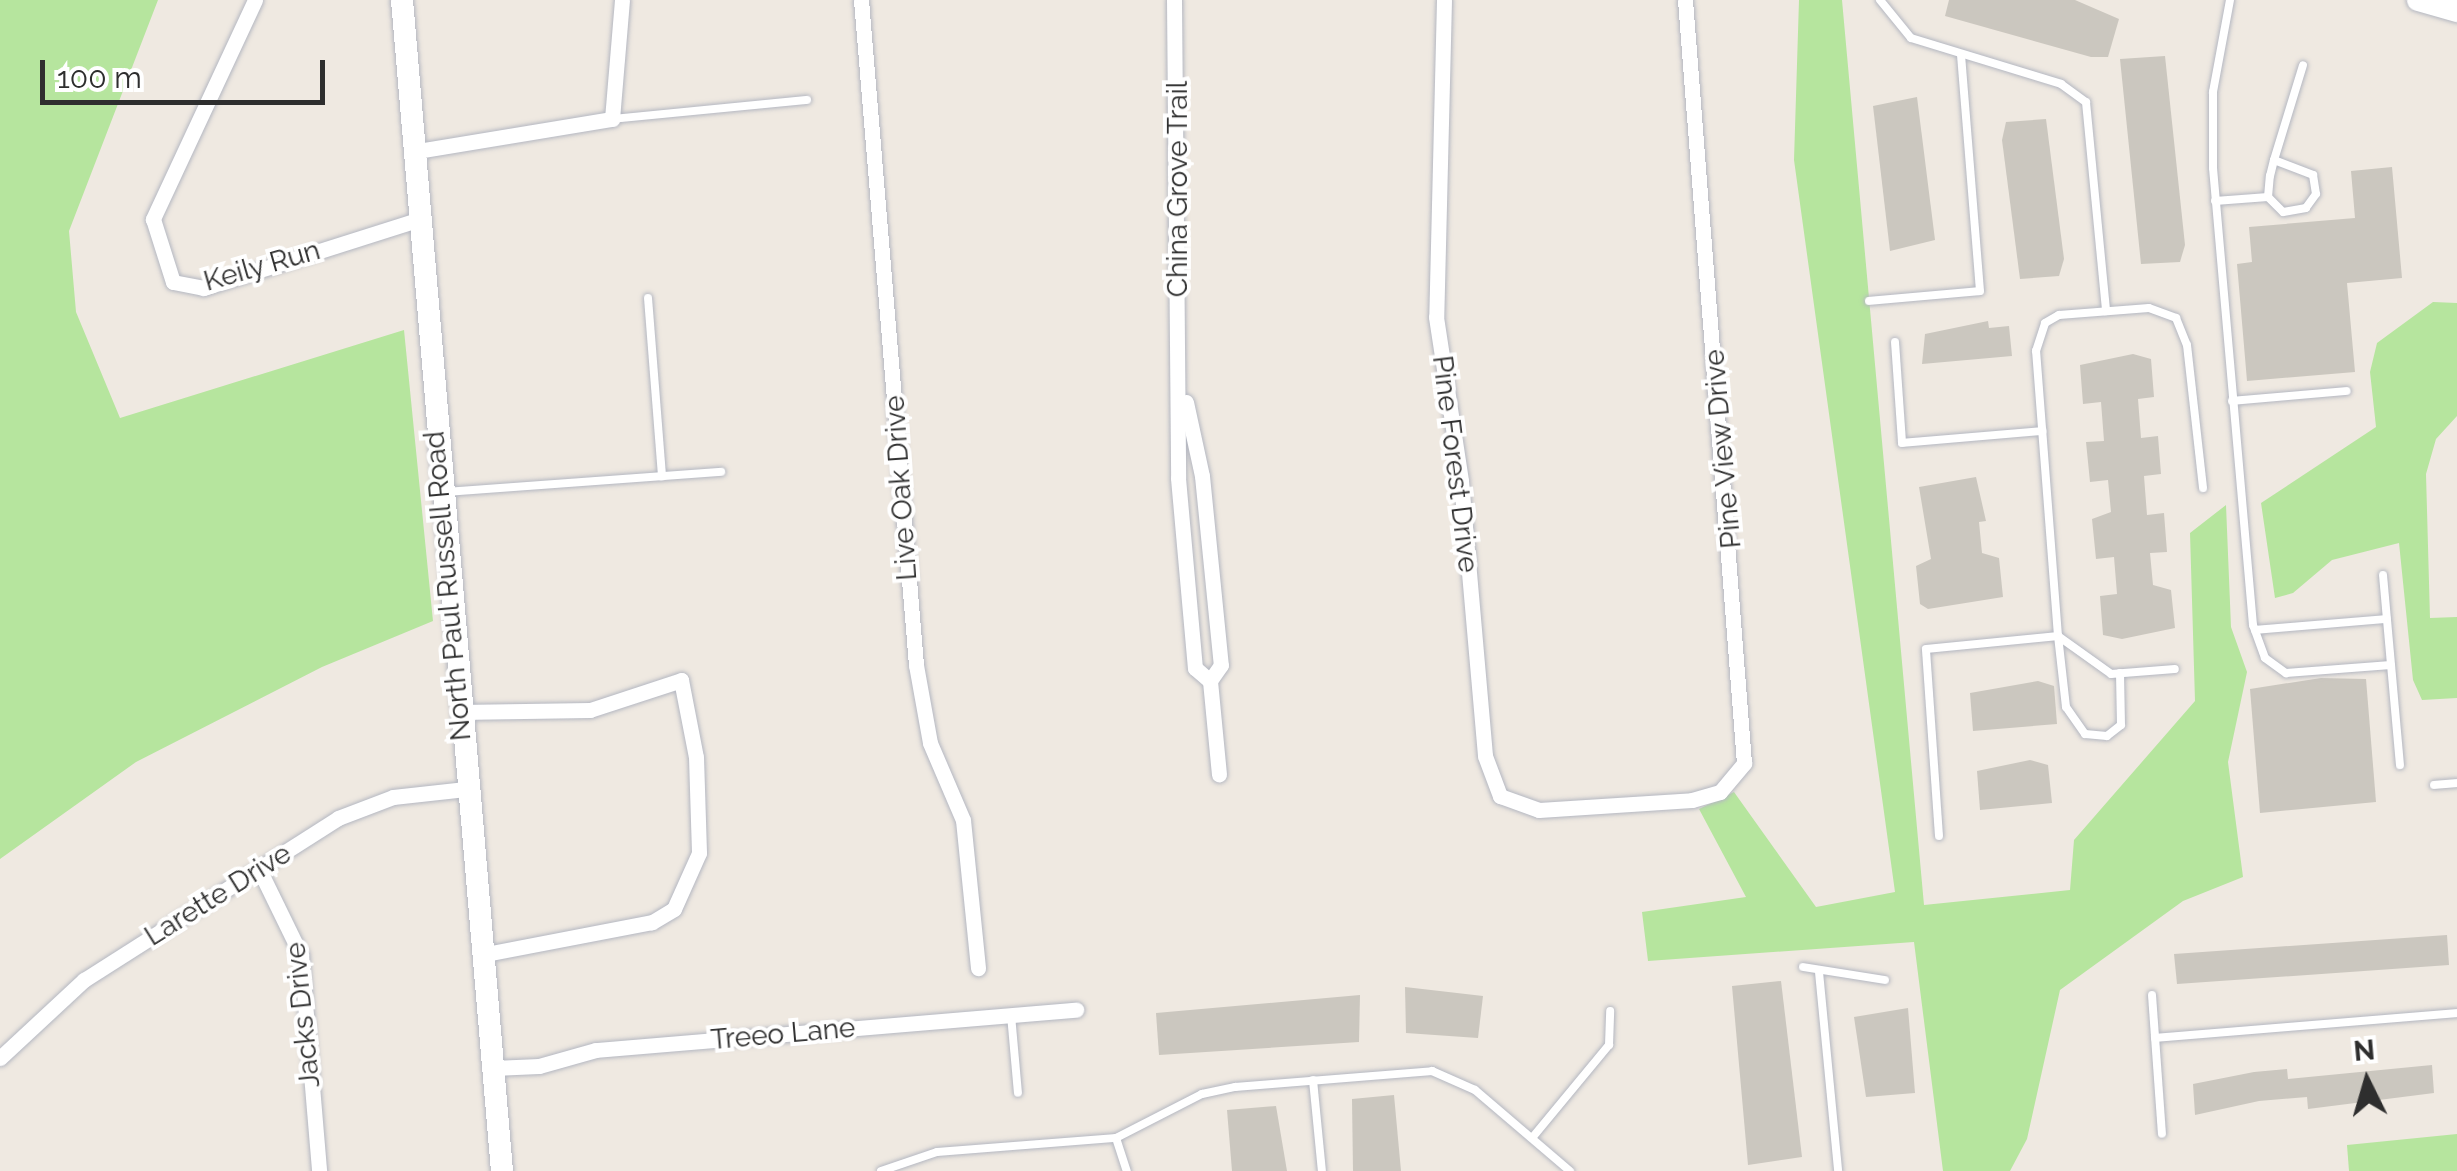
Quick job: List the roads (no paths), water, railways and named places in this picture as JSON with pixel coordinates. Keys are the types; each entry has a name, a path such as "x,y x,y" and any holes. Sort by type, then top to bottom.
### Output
{"street":[{"name":"Keily Run","path":"256,0 153,219 174,282 202,288 417,220"},
{"name":"North Paul Russell Road","path":"402,0 440,492 502,1171"},
{"path":"412,152 612,119 622,0"},
{"name":"Live Oak Drive","path":"861,0 916,664 930,743 963,820 978,968"},
{"name":"China Grove Trail","path":"1174,0 1181,378 1178,478 1195,668 1210,681"},
{"name":"Pine Forest Drive","path":"1444,0 1436,317 1489,778 1500,796 1526,810 1624,805"},
{"name":"Pine View Drive","path":"1624,805 1720,792 1736,780 1746,746 1685,0"},
{"path":"2418,0 2457,11"},
{"name":"China Grove Trail","path":"1181,378 1202,476 1221,665 1210,681 1219,776"},
{"path":"460,712 590,710 681,680 696,757 699,853 674,909 652,922 480,956"},
{"name":"Larette Drive","path":"0,1058 74,988 258,869 366,805 466,789"},
{"name":"Jacks Drive","path":"258,869 302,954 318,1171"},
{"name":"Treeo Lane","path":"492,1068 538,1066 596,1050 1076,1010"}],"lane":[{"path":"1880,0 1911,38 2061,84 2086,102 2106,311"},
{"path":"2230,0 2212,92 2216,201 2255,630 2265,658 2286,673 2391,665"},
{"path":"1869,301 1980,291 1961,56"},
{"path":"2268,197 2274,160 2303,65"},
{"path":"612,119 807,100"},
{"path":"2216,201 2268,197 2292,213 2316,194 2307,169 2274,160"},
{"path":"648,298 662,476"},
{"path":"2120,673 2121,725 2108,736 2084,734 2066,707 2042,431 2040,333 2058,315 2165,310 2183,328 2203,488"},
{"path":"1895,342 1902,443 2042,431"},
{"path":"2232,402 2347,391"},
{"path":"440,492 721,472"},
{"path":"2383,575 2400,765"},
{"path":"2255,630 2387,619"},
{"path":"1939,836 1926,649 2058,636 2098,670 2120,673 2176,669"},
{"path":"2434,785 2457,783"},
{"path":"1803,967 1885,980"},
{"path":"1819,972 1838,1171"},
{"path":"2152,995 2162,1134"},
{"path":"1532,1138 1609,1045 1610,1011"},
{"path":"2155,1038 2457,1014"},
{"path":"1011,1015 1018,1093"},
{"path":"881,1171 937,1152 1116,1138 1202,1094 1313,1080 1447,1074 1570,1171"},
{"path":"1313,1080 1322,1171"},
{"path":"1116,1138 1126,1171"}]}
